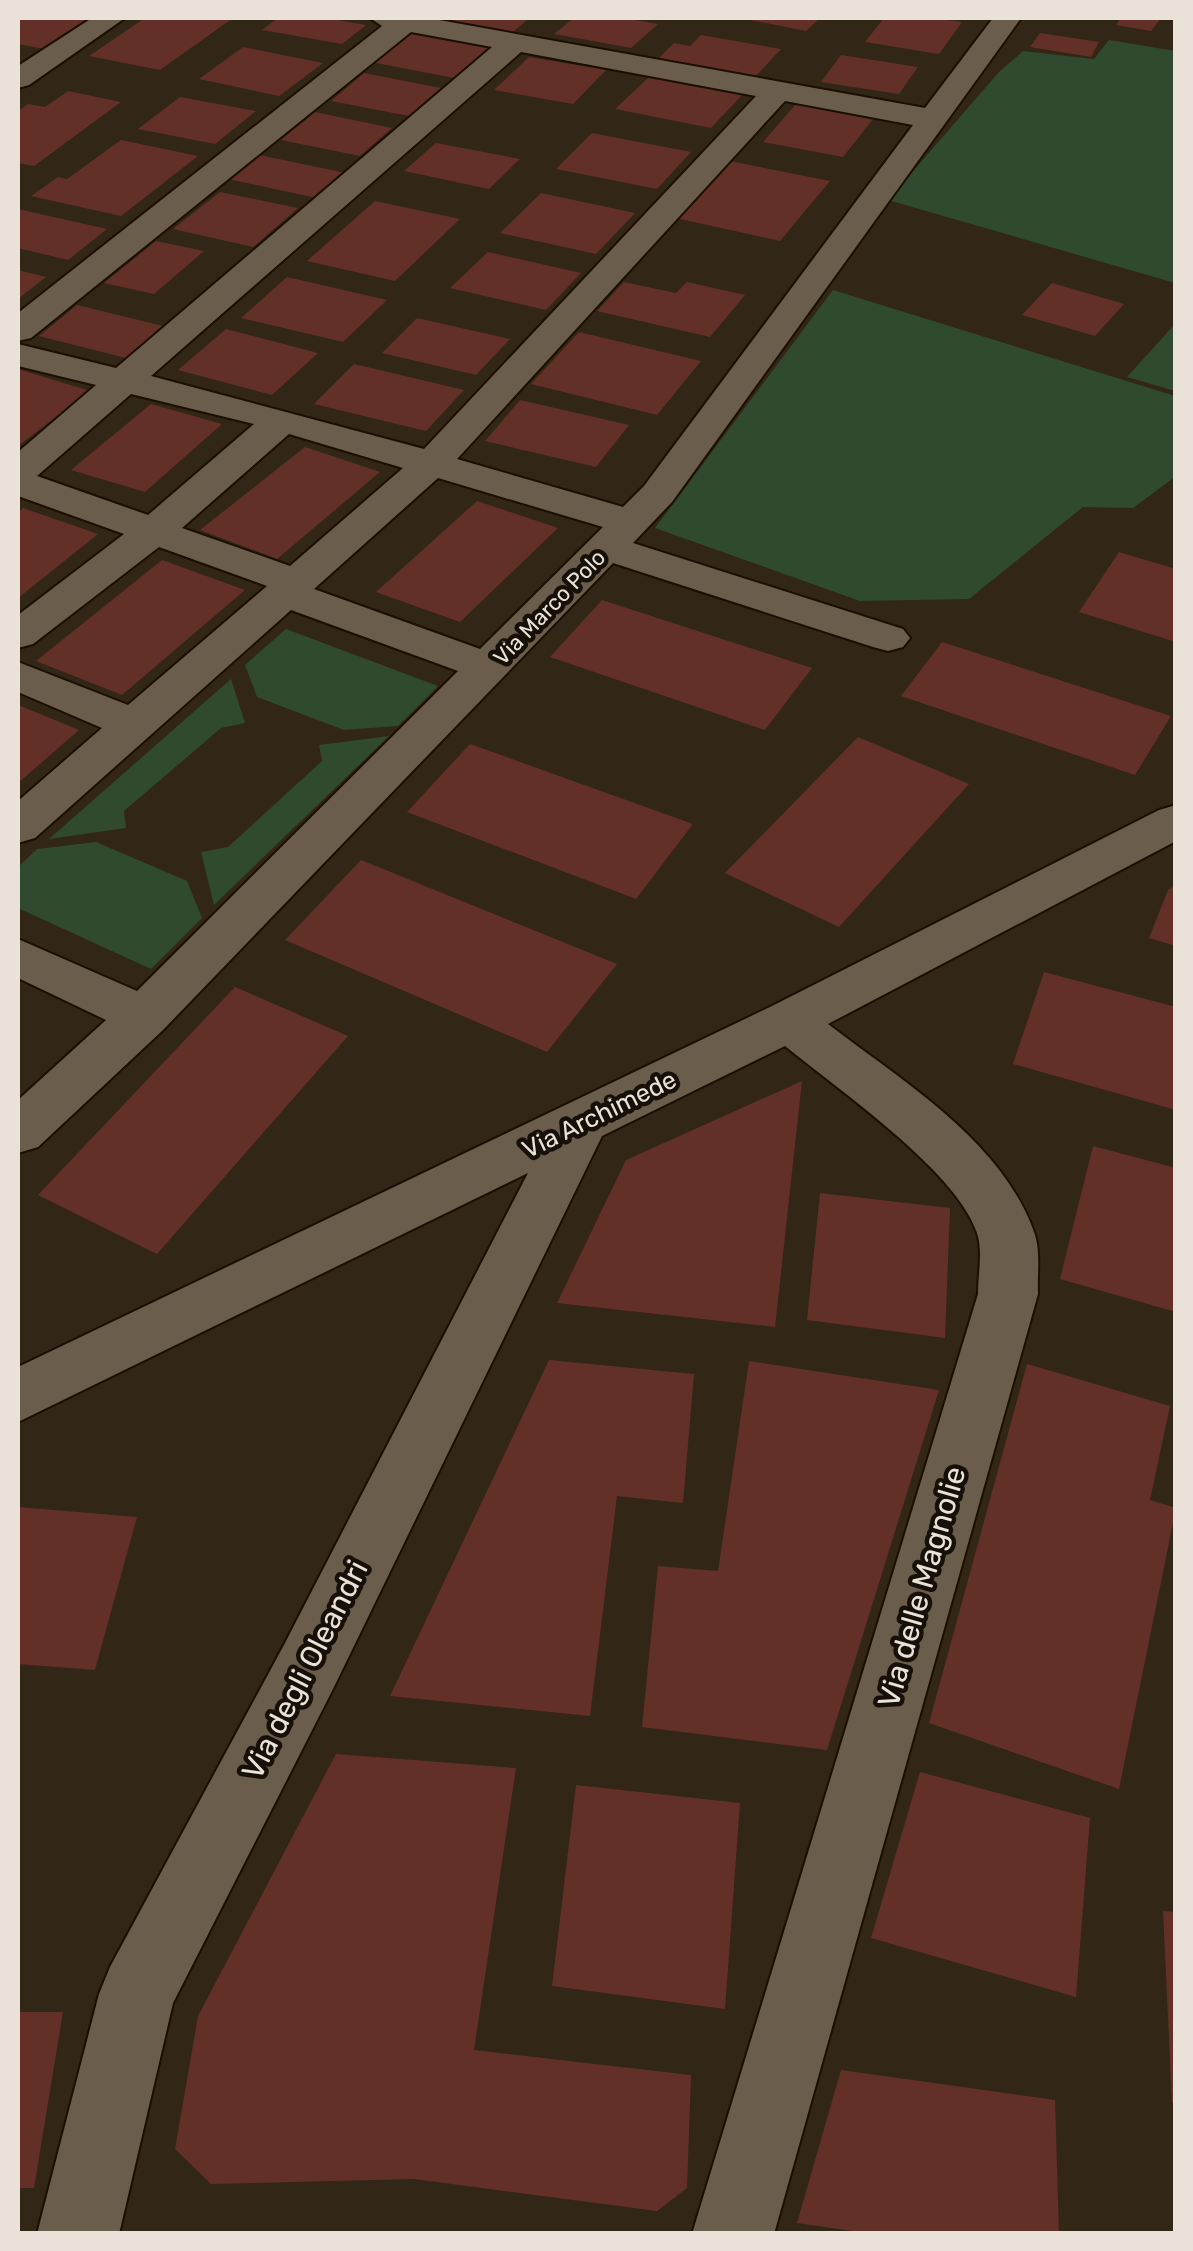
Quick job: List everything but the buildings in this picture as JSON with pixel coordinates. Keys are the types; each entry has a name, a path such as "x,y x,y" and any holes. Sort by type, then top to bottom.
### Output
{"street":[{"path":"18,79 30,58 111,18"},
{"name":"Via Marco Polo","path":"18,1132 144,1016 658,494 1006,18"},
{"path":"18,330 400,19 932,119"},
{"path":"18,472 515,42"},
{"path":"18,826 433,462 778,90"},
{"path":"18,356 128,380 433,462 888,638"},
{"path":"18,635 153,532 282,420"},
{"path":"18,483 153,532 490,668"},
{"path":"18,676 133,724"},
{"name":"Via Archimede","path":"18,1396 789,1021 1176,822"},
{"path":"18,957 144,1016"},
{"name":"Via delle Magnolie","path":"733,2234 1008,1294 1006,1234 986,1194 963,1164 789,1021"},
{"name":"Via degli Oleandri","path":"78,2234 137,1994 318,1648 581,1123"}],"green space":[{"path":"1109,40 1175,51 1175,283 888,200 999,72 1023,51 1094,59"},
{"path":"833,290 1175,396 1175,477 1133,508 1083,507 969,599 860,601 655,528"},
{"path":"1175,324 1175,391 1127,377"},
{"path":"286,629 438,686 398,726 344,730 257,697 245,665"},
{"path":"231,679 245,723 221,728 124,811 126,828 49,839"},
{"path":"389,736 214,905 201,852 228,847 322,761 319,745"},
{"path":"96,842 187,881 202,918 151,969 18,908 18,867 37,849"}]}
